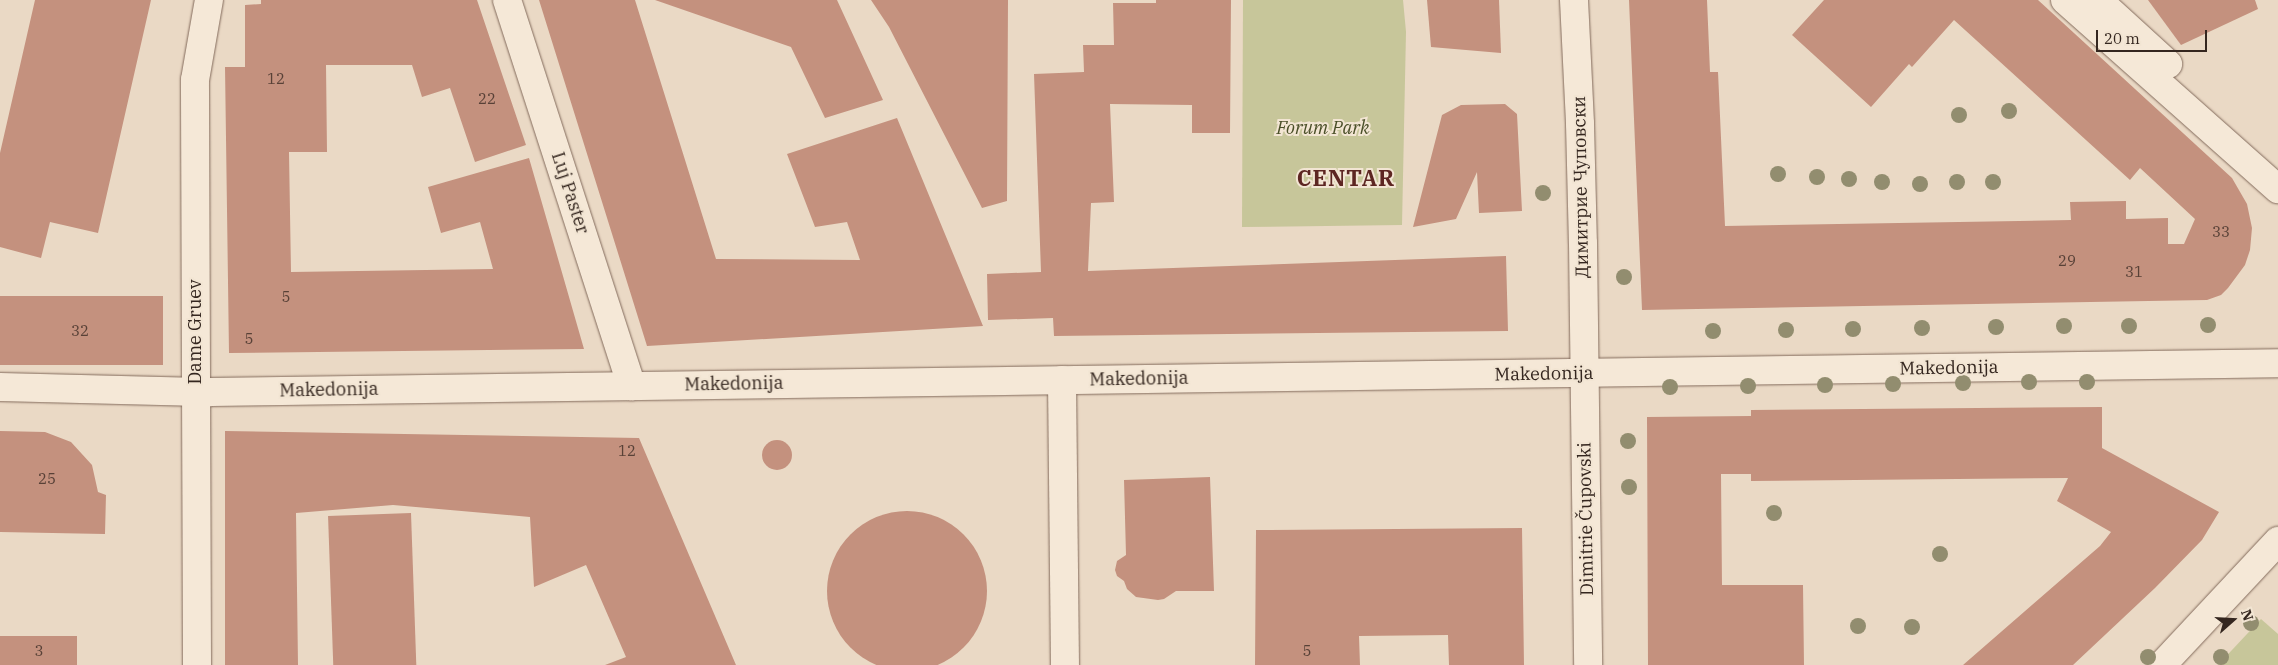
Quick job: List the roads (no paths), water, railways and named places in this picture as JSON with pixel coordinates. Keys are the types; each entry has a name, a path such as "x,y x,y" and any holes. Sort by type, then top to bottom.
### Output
{"street":[{"name":"Dame Gruev","path":"197,665 195,80 209,0"},
{"name":"Luj Paster","path":"507,0 632,386"},
{"name":"Димитрие Чуповски","path":"1574,0 1580,124 1584,373"},
{"path":"2065,0 2278,189"},
{"path":"2098,0 2168,64"},
{"name":"Makedonija","path":"0,387 154,392 195,390 211,392 2278,364"},
{"name":"Dimitrie Čupovski","path":"1584,373 1588,665"},
{"path":"1062,380 1065,665"},
{"path":"2162,665 2278,541"}],"district":[{"name":"CENTAR","path":"1346,178"}],"park label":[{"name":"Forum Park","path":"1323,128"}]}
